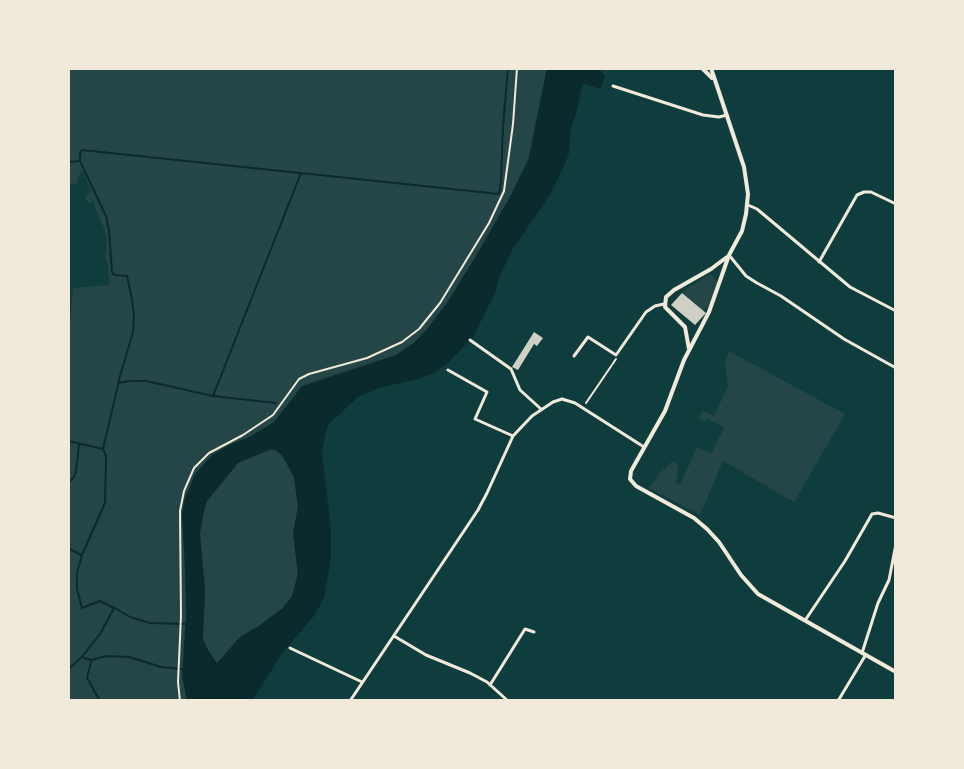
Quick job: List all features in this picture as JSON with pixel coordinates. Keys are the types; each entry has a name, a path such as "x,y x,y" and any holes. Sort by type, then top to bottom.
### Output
{"street":[{"path":"702,68 713,80"},
{"path":"711,68 744,167 748,205 742,231 729,255 665,411 631,471 632,483 694,518 713,535 751,588 896,672"},
{"path":"613,86 703,115 727,115"},
{"path":"819,262 857,195 871,192 896,204"},
{"path":"748,205 757,209 861,294 896,311"},
{"path":"701,329 693,331 685,327 667,309 664,304 666,297 729,255"},
{"path":"729,255 746,276 844,339 896,368"},
{"path":"711,269 720,272 722,278"},
{"path":"574,356 588,337 616,355 646,312 664,304"},
{"path":"685,327 689,350"},
{"path":"470,340 511,369 520,390 541,409"},
{"path":"448,370 487,392 475,419 513,436"},
{"path":"350,701 478,510 513,436 532,416 562,399 575,403 644,447"},
{"path":"806,619 872,514 896,518"},
{"path":"838,701 864,654 878,603 889,580 896,544"},
{"path":"490,685 525,629 534,632"},
{"path":"394,636 426,655 470,673 508,701"},
{"path":"290,648 362,682"}],"path":[{"path":"180,701 180,511 194,468 209,453 273,415 299,379 367,358 402,342 419,329 440,303 489,223 504,191 517,68"},
{"path":"583,408 616,355"}],"shaded area":[{"path":"68,68 547,68 528,159 427,346 302,386 282,455 294,477 298,507 293,533 298,574 292,596 283,608 238,639 218,663 202,701 68,701 68,342 73,288 109,285 105,257 107,240 94,201 88,203 85,197 91,191 83,171 77,184 68,185"},
{"path":"547,68 599,68 605,76 601,89 582,86 565,164 551,193 512,250 473,337 436,372 378,388 358,397 327,427 322,452 331,558 324,598 314,616 283,652 252,701 187,701 182,676 186,615 182,516 184,501 195,474 212,455 274,422 302,386 396,355 415,342 446,304 480,250 529,159","holes":["275,450 282,455 294,477 298,507 293,533 298,574 292,596 283,608 241,636 217,663 203,639 205,590 200,533 204,511 207,501 238,463"]},
{"path":"710,274 718,281 709,306 704,311 683,293"},
{"path":"729,351 845,414 794,502 723,461 700,515 649,488 663,468 665,470 674,461 678,466 676,484 681,483 697,447 711,454 724,428 708,418 705,421 698,418 703,411 714,416 728,386 725,364"}],"building":[{"path":"682,293 706,313 695,325 671,305"},
{"path":"534,332 543,338 537,346 534,344 518,370 512,367"}],"waterway":[{"path":"276,403 213,396 301,173 499,194 508,68"},
{"path":"213,396 146,381 118,383 133,332 132,300 127,276 112,272 106,216 80,161 80,154 82,150 300,173"},
{"path":"68,162 79,161"},
{"path":"68,441 103,449 118,385"},
{"path":"68,483 76,471 79,445"},
{"path":"68,669 100,634 114,608 100,601 82,608 77,589 82,555 105,503 106,456 103,449"},
{"path":"68,548 81,555"},
{"path":"115,608 150,623 186,624"},
{"path":"84,658 129,657 161,667 182,669"},
{"path":"91,662 87,678 100,701"}]}
